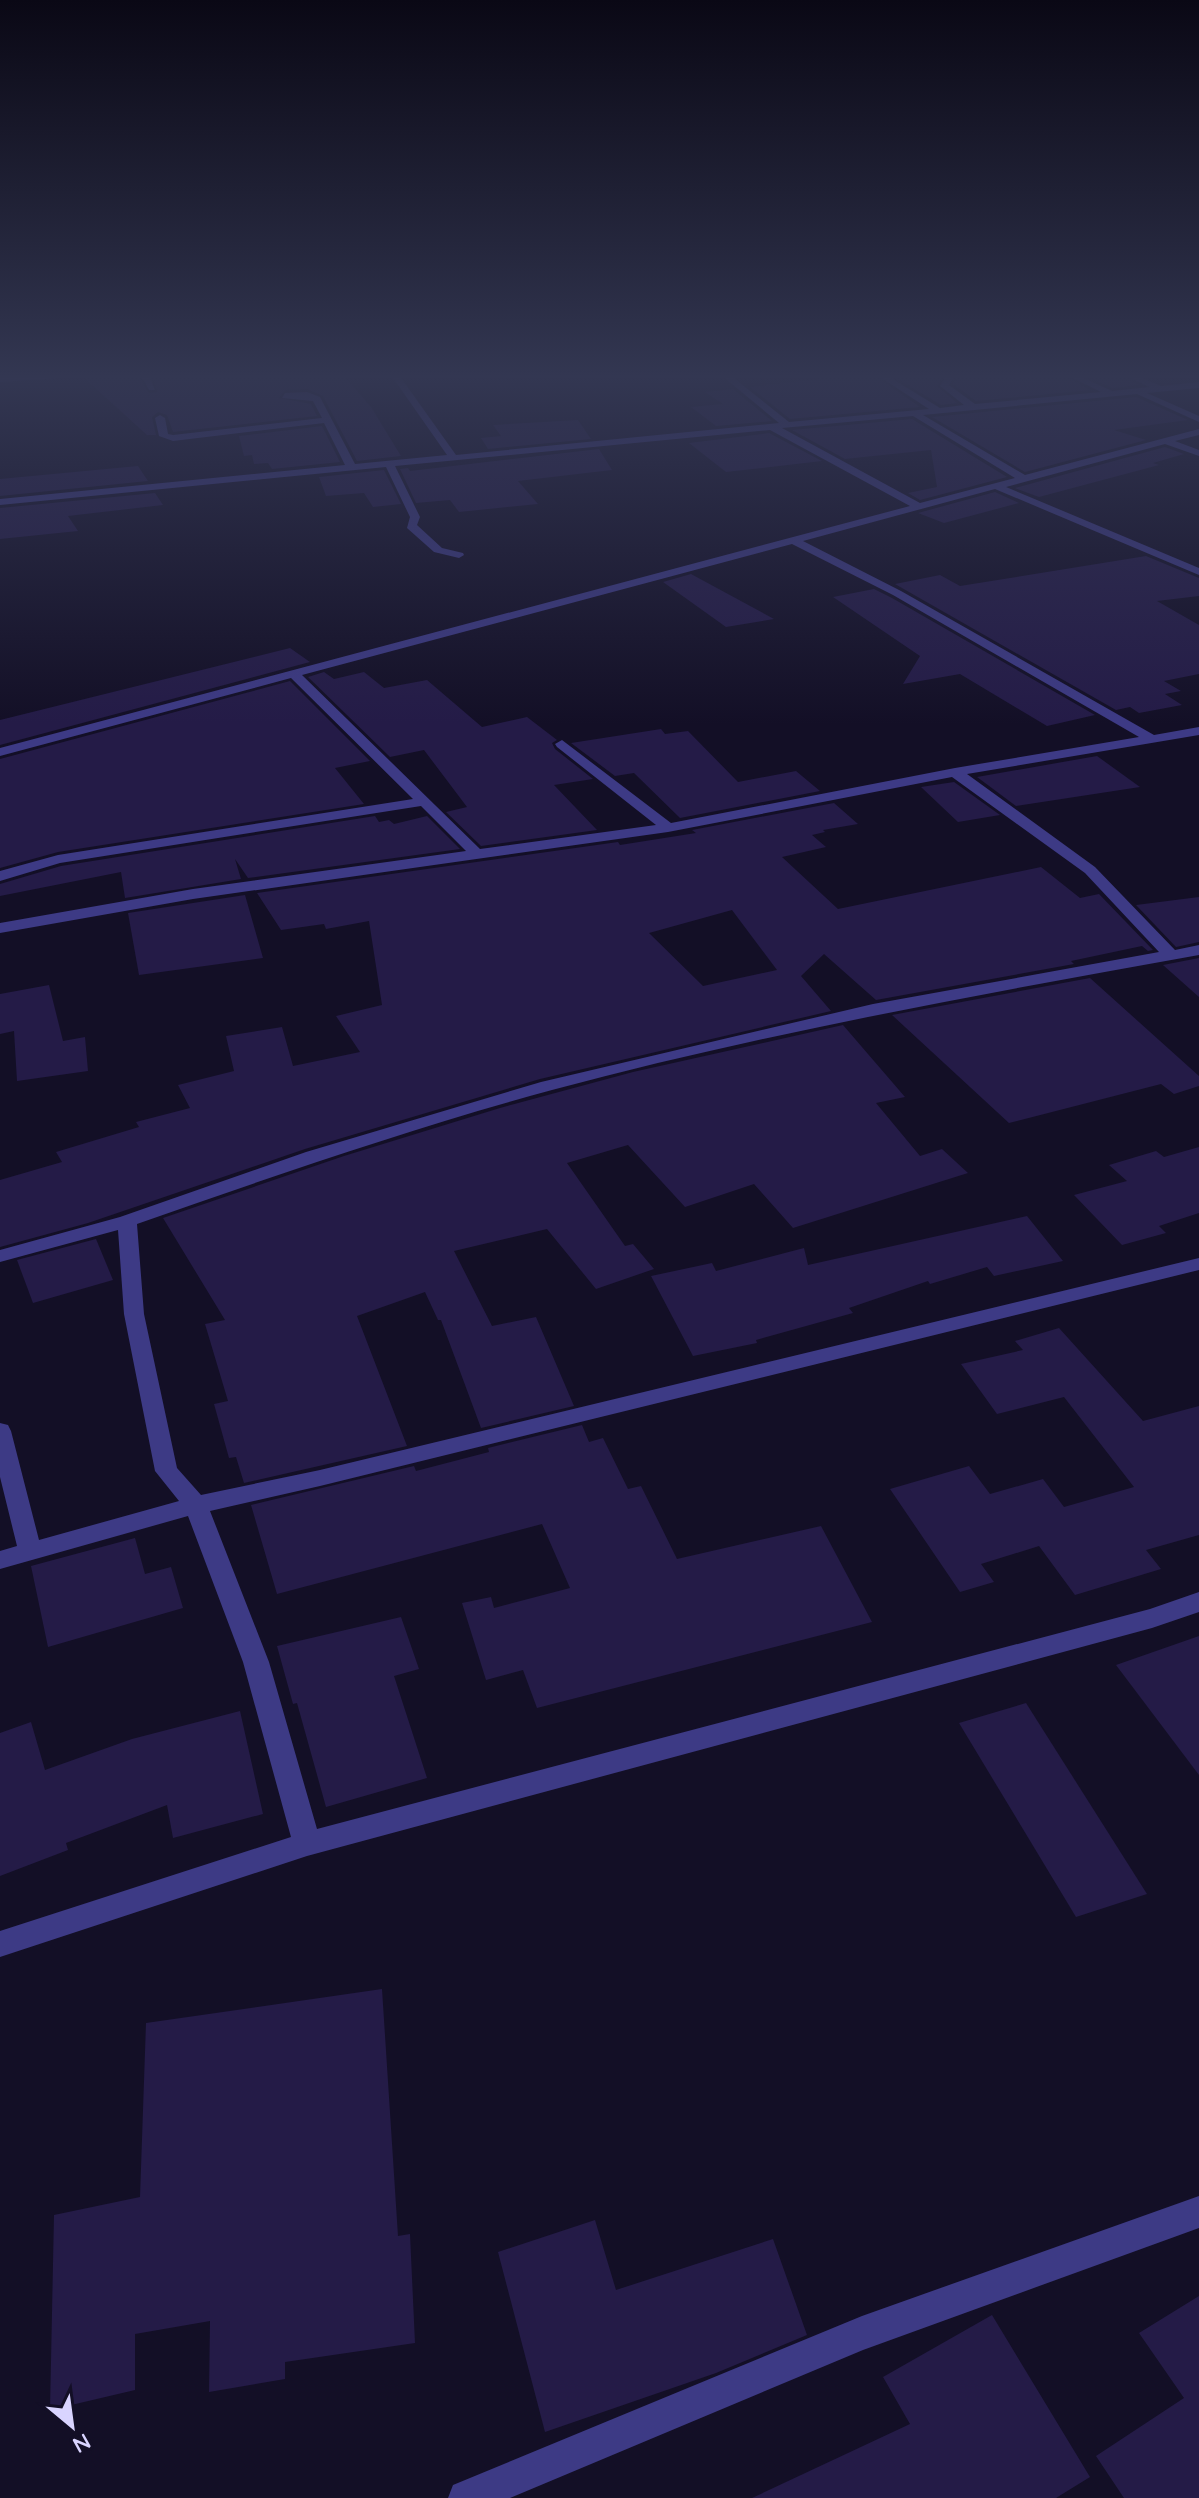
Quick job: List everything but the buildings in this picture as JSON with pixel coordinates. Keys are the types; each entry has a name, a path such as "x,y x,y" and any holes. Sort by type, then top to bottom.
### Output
{"street":[{"path":"0,502 111,492"},
{"path":"403,492 415,517 411,526 438,550 459,555"},
{"path":"891,492 919,507"},
{"path":"0,754 980,492"},
{"path":"1009,492 1199,572"},
{"path":"793,540 897,593 1152,739"},
{"path":"295,675 477,854"},
{"path":"0,928 193,894 668,828 955,772 1199,731"},
{"path":"562,744 668,828"},
{"path":"955,772 1090,870 1171,955"},
{"path":"0,876 58,859 422,802"},
{"path":"0,1256 127,1221 313,1156 547,1086 873,1009 1199,950"},
{"path":"127,1221 134,1314 166,1471 196,1505 256,1662 303,1826"},
{"path":"0,1560 196,1505 335,1475 1199,1264"},
{"path":"0,1431 30,1551"},
{"path":"0,1944 303,1826 1152,1618 1199,1602"},
{"path":"466,2498 862,2333 1199,2212"}]}
